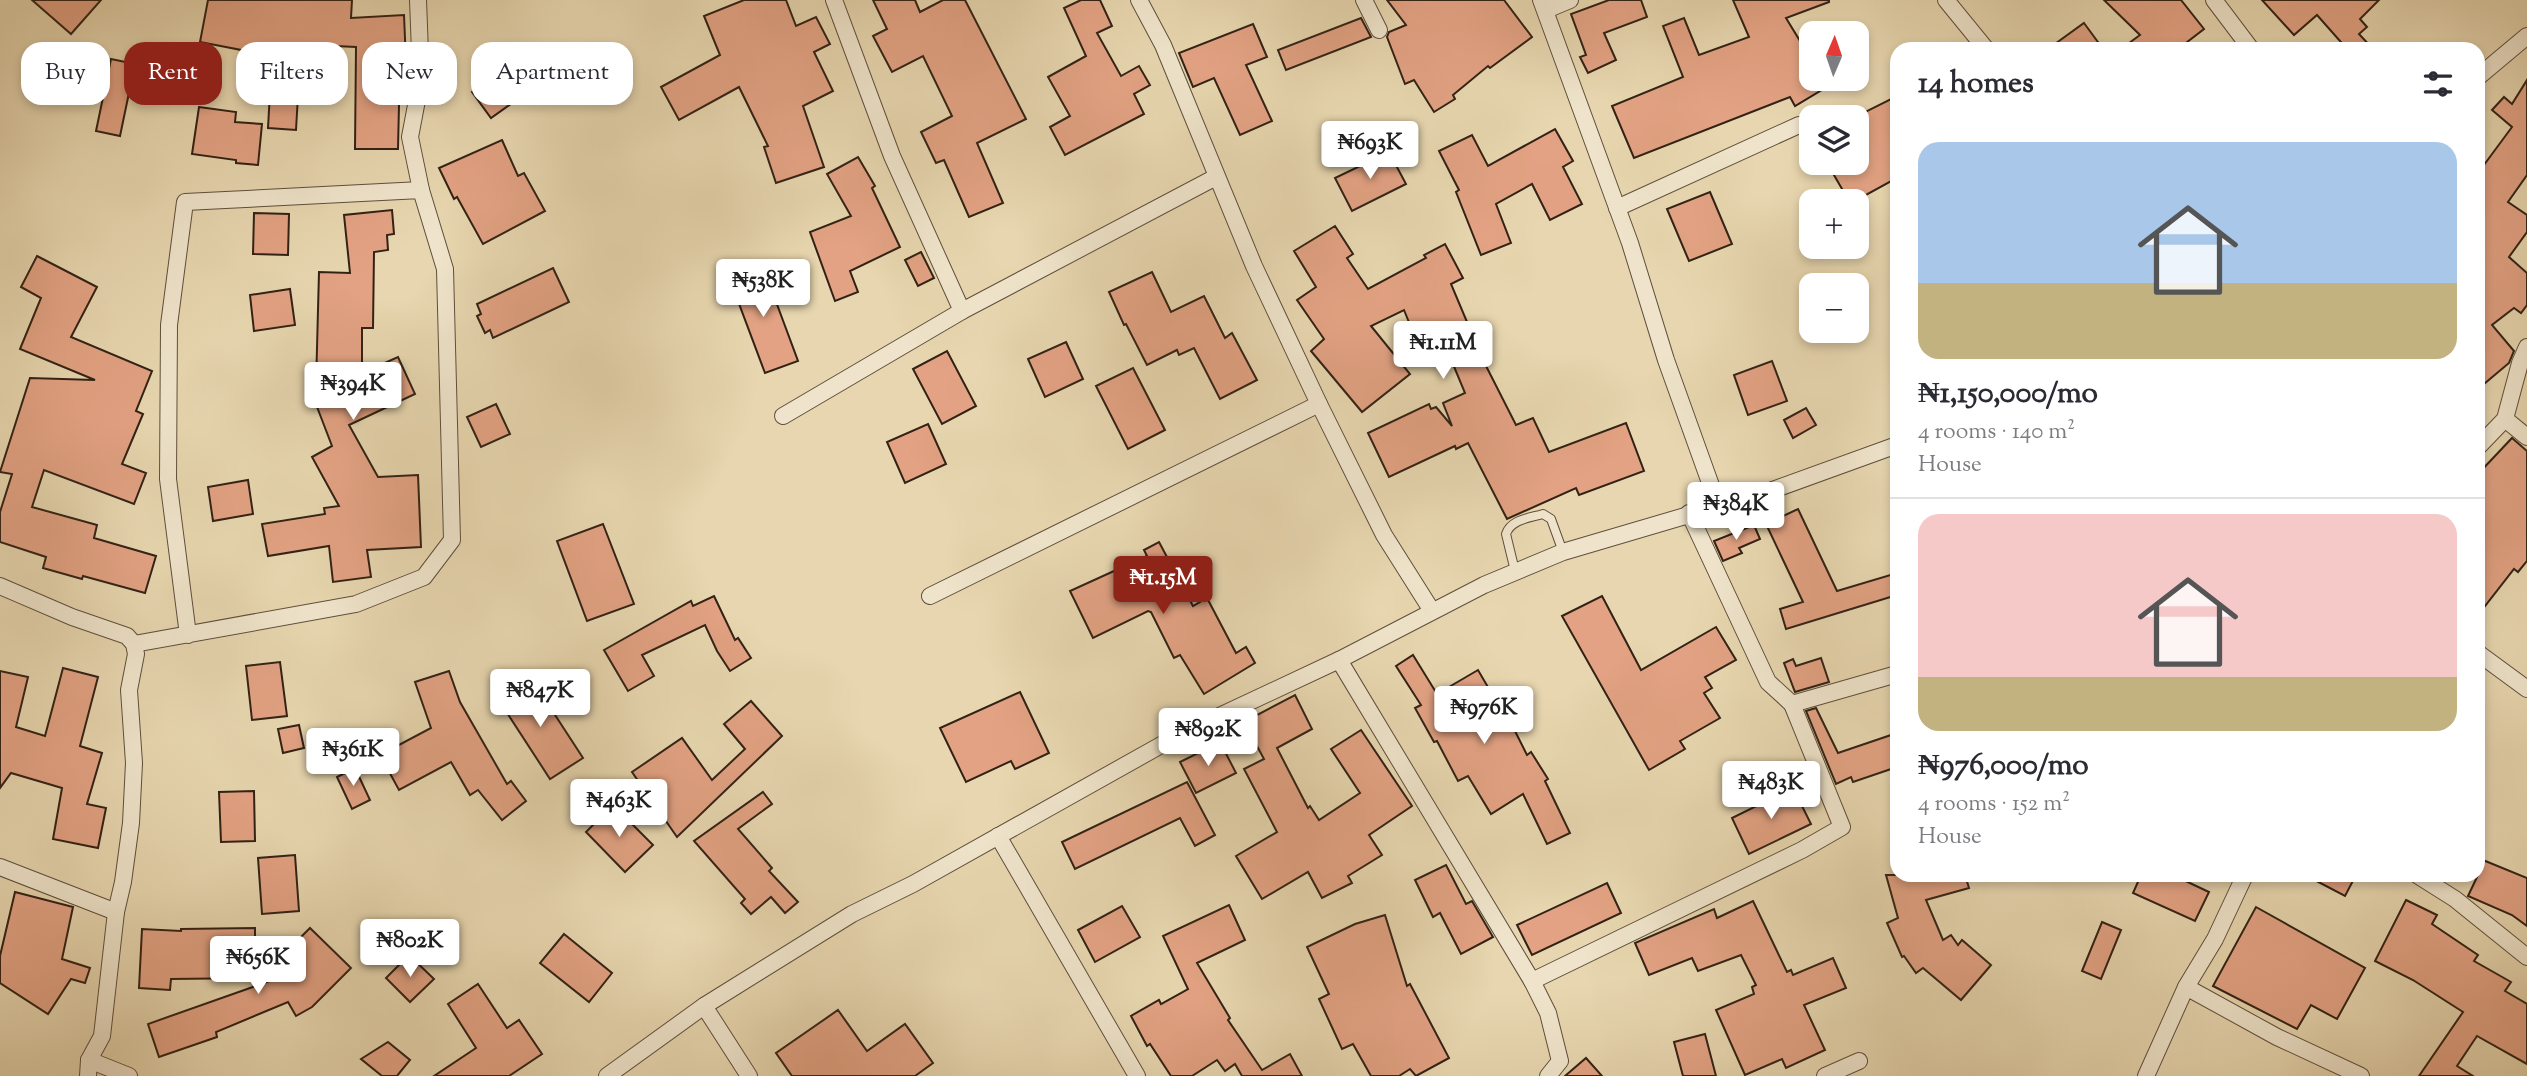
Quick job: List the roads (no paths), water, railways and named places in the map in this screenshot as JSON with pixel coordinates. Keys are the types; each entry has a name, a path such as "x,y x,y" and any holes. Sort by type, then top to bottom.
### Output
{"street":[{"path":"134,644 356,604 424,577 452,540 445,269 421,190 410,137 421,79 418,0"},
{"path":"834,0 892,156 962,311"},
{"path":"1139,0 1163,45 1254,266 1319,404 1384,535 1432,611"},
{"path":"1364,0 1378,30"},
{"path":"1570,0 1543,5 1618,208 1666,360 1718,505"},
{"path":"1946,0 1980,42"},
{"path":"2214,0 2246,42"},
{"path":"2485,71 2527,36"},
{"path":"1618,208 1799,125"},
{"path":"783,416 962,311 1216,177"},
{"path":"188,635 168,479 169,325 185,202 421,190"},
{"path":"2485,440 2505,419 2527,347"},
{"path":"930,596 1319,404"},
{"path":"2505,419 2527,436"},
{"path":"607,1076 704,1006 852,914 913,884 1180,735 1339,660 1432,611 1515,571 1563,552 1782,487 1890,448"},
{"path":"1532,981 1802,850 1842,827 1792,704 1768,682 1689,513"},
{"path":"0,586 72,617 127,636 134,644 136,654 129,690 134,763 131,823 116,912 102,1035 88,1068 129,1076"},
{"path":"2485,658 2527,690"},
{"path":"1339,660 1532,981 1548,1013 1560,1061 1548,1076"},
{"path":"1792,704 1890,676"},
{"path":"998,836 1137,1076"},
{"path":"0,867 116,912"},
{"path":"2146,1076 2186,987 2215,939 2242,882"},
{"path":"2428,882 2455,899 2527,957"},
{"path":"2186,987 2277,1037 2361,1076"},
{"path":"704,1006 749,1076"},
{"path":"1825,1076 1859,1061"}],"lane":[{"path":"1515,571 1506,534 1507,529 1514,523 1543,514 1547,516 1551,519 1563,552"}]}
